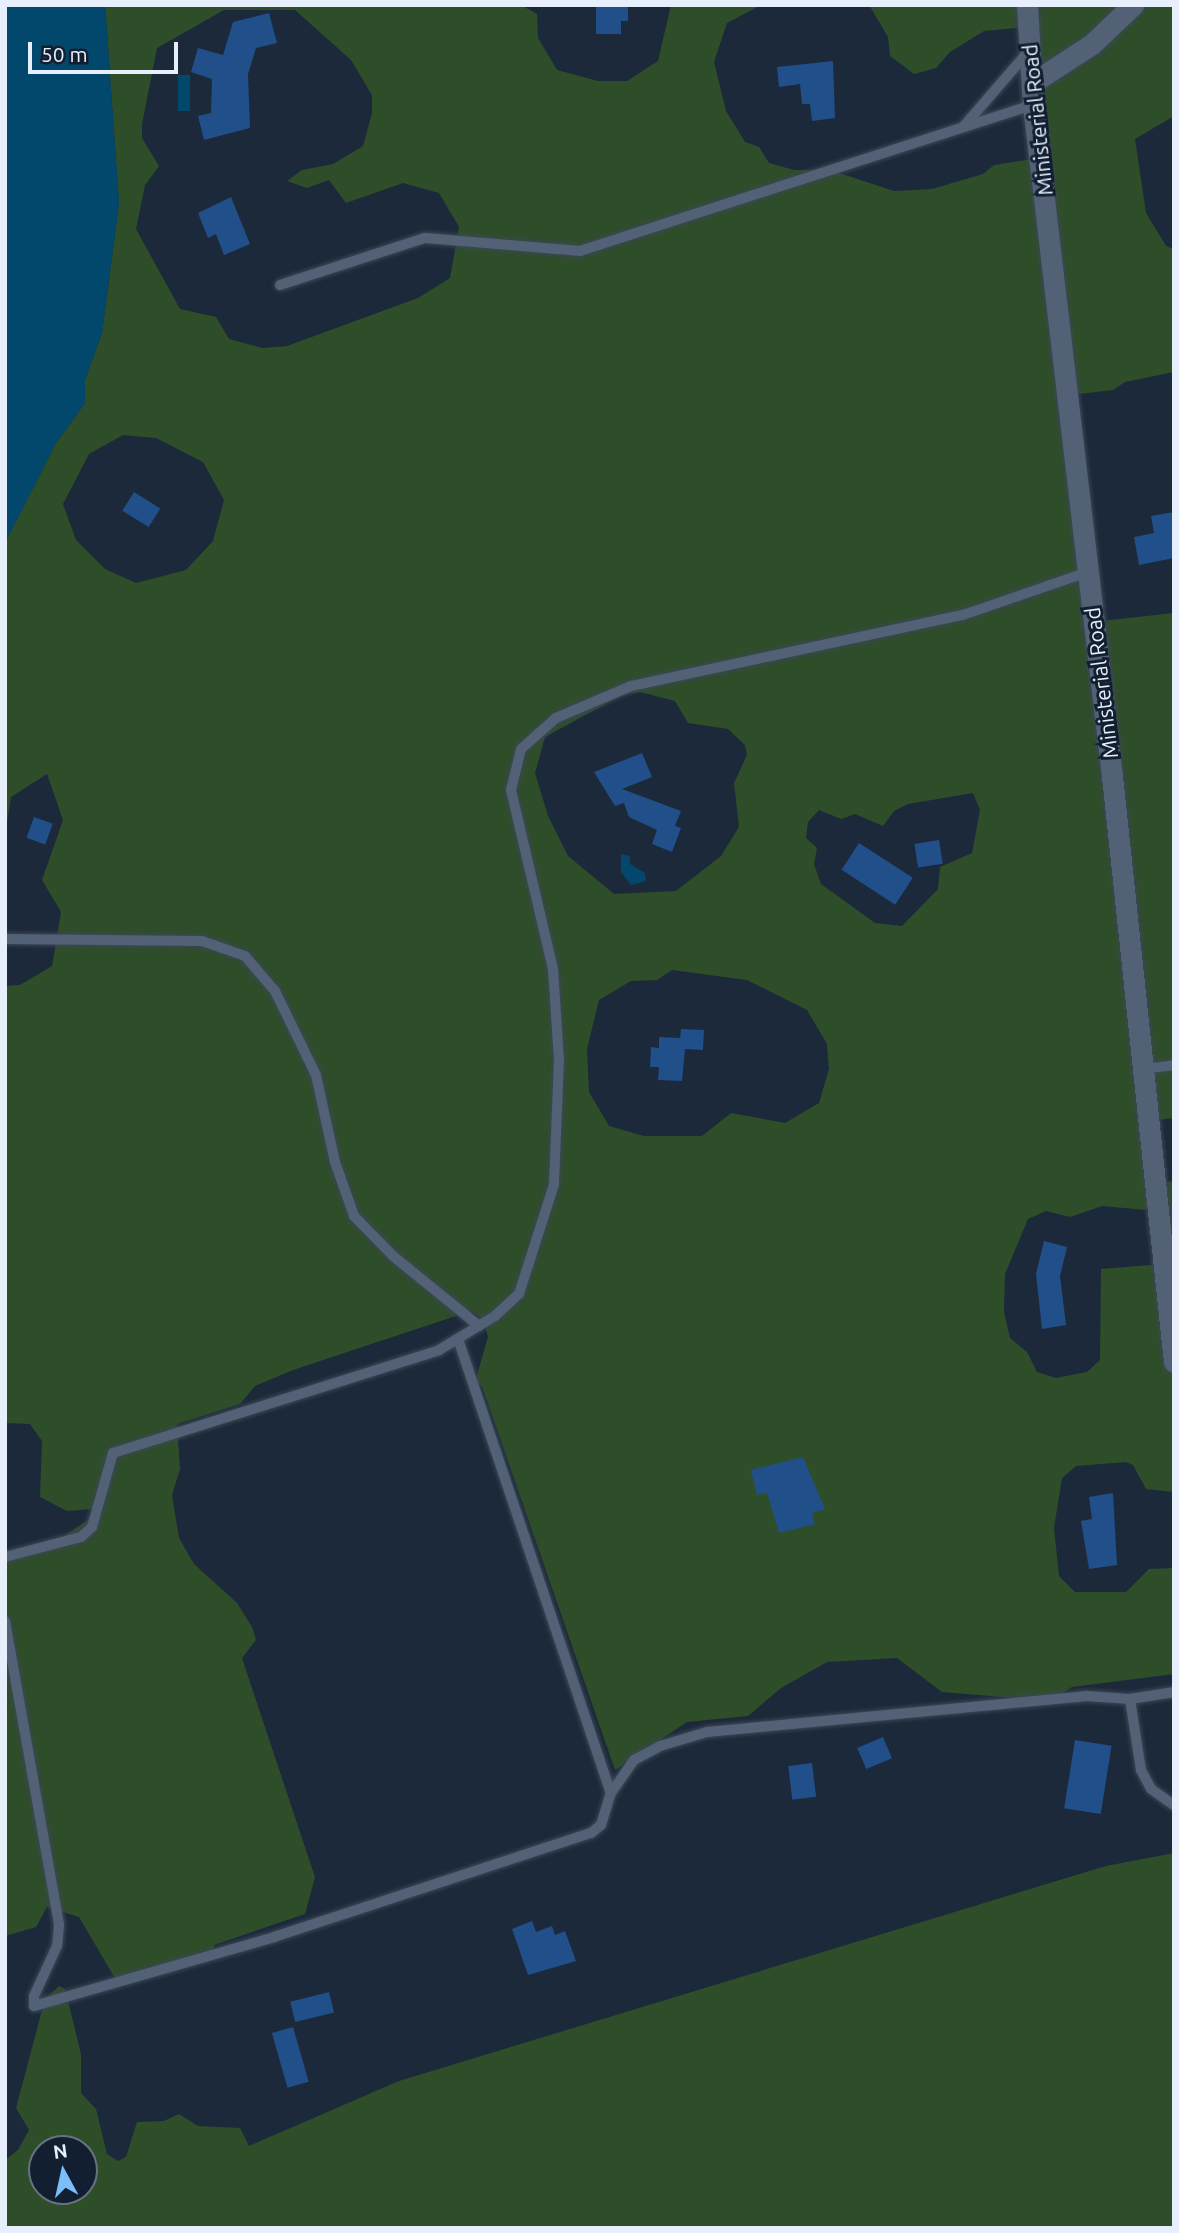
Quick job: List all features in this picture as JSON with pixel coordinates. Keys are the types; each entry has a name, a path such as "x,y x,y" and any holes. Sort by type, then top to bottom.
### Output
{"main road":[{"name":"Ministerial Road","path":"1027,5 1033,105 1174,1362"},
{"path":"1032,83 1092,44 1133,5"}],"lane":[{"path":"962,128 1030,50"},
{"path":"280,285 425,239 580,251 1033,105"},
{"path":"5,1558 81,1537 92,1527 113,1453 439,1350 479,1326 519,1294 554,1184 559,1061 553,969 511,790 521,749 556,718 631,686 963,615 1087,572"},
{"path":"5,939 202,941 245,957 275,991 316,1075 335,1162 354,1216 393,1256 479,1326"},
{"path":"1143,1069 1174,1065"},
{"path":"458,1339 611,1793"},
{"path":"5,1621 59,1925 57,1946 34,1996 34,2006 274,1937 591,1833 601,1825 611,1793 634,1760 660,1746 707,1732 1087,1696 1130,1699 1174,1692"},
{"path":"1130,1699 1141,1770 1151,1789 1174,1805"}],"green space":[{"path":"105,5 521,5 537,14 538,38 557,70 598,81 627,81 658,61 671,5 761,5 727,23 714,62 726,111 745,142 759,147 769,163 794,170 830,170 894,191 932,189 983,174 994,165 1039,158 1026,27 984,31 950,52 936,68 914,74 890,56 888,37 869,5 1174,5 1174,116 1135,139 1146,213 1166,246 1174,249 1174,372 1125,382 1113,390 1070,395 1093,622 1174,613 1174,1118 1150,1121 1156,1183 1174,1181 1174,1492 1146,1489 1133,1465 1126,1462 1076,1466 1062,1478 1054,1528 1059,1576 1075,1592 1126,1592 1149,1569 1174,1568 1174,1674 1072,1687 1050,1701 942,1692 897,1658 827,1662 781,1688 748,1716 687,1722 615,1770 482,1386 475,1382 488,1337 483,1319 471,1311 293,1370 255,1386 240,1404 177,1424 180,1469 172,1495 179,1538 194,1564 237,1603 252,1627 256,1640 242,1658 315,1877 305,1914 214,1945 215,1952 116,1980 79,1917 47,1907 36,1927 5,1936 5,1557 45,1549 105,1508 67,1511 40,1497 42,1441 30,1424 5,1423 5,986 20,985 52,966 61,912 42,880 63,820 47,774 11,797 5,835 5,543 56,443 85,403 85,380 102,333 119,203","holes":["224,10 295,10 351,60 372,95 372,113 363,146 333,164 302,170 287,181 307,188 329,180 346,203 403,183 439,193 459,227 450,278 418,298 287,346 262,348 229,339 216,317 180,309 136,229 145,185 159,166 142,138 142,124 157,48","123,435 156,438 203,462 224,500 213,541 186,570 136,583 105,569 76,540 63,504 89,454","640,692 675,701 688,723 728,729 745,745 747,755 734,783 739,827 721,856 676,891 614,894 568,856 548,816 535,773 545,737 622,695","973,793 980,810 972,853 940,867 938,889 902,926 875,923 821,884 814,864 817,848 806,838 808,822 819,810 841,819 855,814 883,826 894,811 908,804","672,970 747,980 807,1010 827,1044 829,1069 819,1103 785,1123 731,1113 702,1136 644,1136 609,1126 589,1092 587,1049 599,1000 631,981 657,980","1102,1206 1158,1211 1162,1264 1101,1269 1100,1360 1087,1372 1056,1378 1037,1372 1027,1352 1010,1338 1004,1312 1005,1274 1028,1219 1046,1211 1070,1217"]},
{"path":"1174,1853 1174,2228 5,2228 5,2160 18,2150 29,2130 16,2108 45,1999 59,1986 65,1989 81,2054 81,2093 96,2109 107,2154 118,2161 126,2157 137,2122 164,2121 179,2114 198,2126 240,2128 249,2146 399,2081 1106,1866"}],"water":[{"path":"5,5 105,5 119,203 102,333 85,380 85,403 56,443 5,543"},
{"path":"178,75 190,75 190,111 178,111"},
{"path":"621,854 630,856 630,864 645,873 646,881 631,885 621,872"}],"building":[{"path":"596,5 628,5 628,21 621,21 621,34 596,34"},
{"path":"269,13 277,43 256,48 248,74 250,128 204,140 198,116 211,113 212,79 191,72 198,48 223,55 233,22"},
{"path":"833,61 835,118 812,121 810,104 802,104 800,84 779,87 777,67"},
{"path":"231,197 250,244 224,255 216,234 208,238 198,213"},
{"path":"134,492 160,508 149,527 122,511"},
{"path":"1174,512 1174,558 1139,565 1134,537 1154,533 1151,516"},
{"path":"642,753 652,777 622,789 681,811 675,826 681,828 672,852 652,844 657,830 629,817 624,803 615,806 594,772"},
{"path":"34,817 53,824 45,845 26,838"},
{"path":"939,840 943,864 918,868 914,844"},
{"path":"859,843 913,878 895,905 842,870"},
{"path":"681,1029 704,1030 703,1050 685,1049 682,1081 658,1080 659,1067 650,1067 651,1047 659,1048 659,1037 680,1038"},
{"path":"1044,1241 1067,1247 1060,1276 1066,1325 1042,1329 1036,1274"},
{"path":"803,1457 825,1509 812,1513 815,1524 779,1533 767,1493 757,1495 751,1470"},
{"path":"1113,1493 1117,1565 1089,1569 1081,1521 1092,1519 1089,1497"},
{"path":"883,1737 892,1758 866,1769 857,1748"},
{"path":"1075,1740 1112,1746 1101,1814 1064,1808"},
{"path":"812,1763 816,1797 792,1800 788,1766"},
{"path":"532,1921 536,1932 552,1926 555,1935 565,1931 576,1961 528,1975 512,1929"},
{"path":"329,1992 334,2012 295,2022 290,2002"},
{"path":"293,2027 309,2082 288,2088 272,2033"}]}
